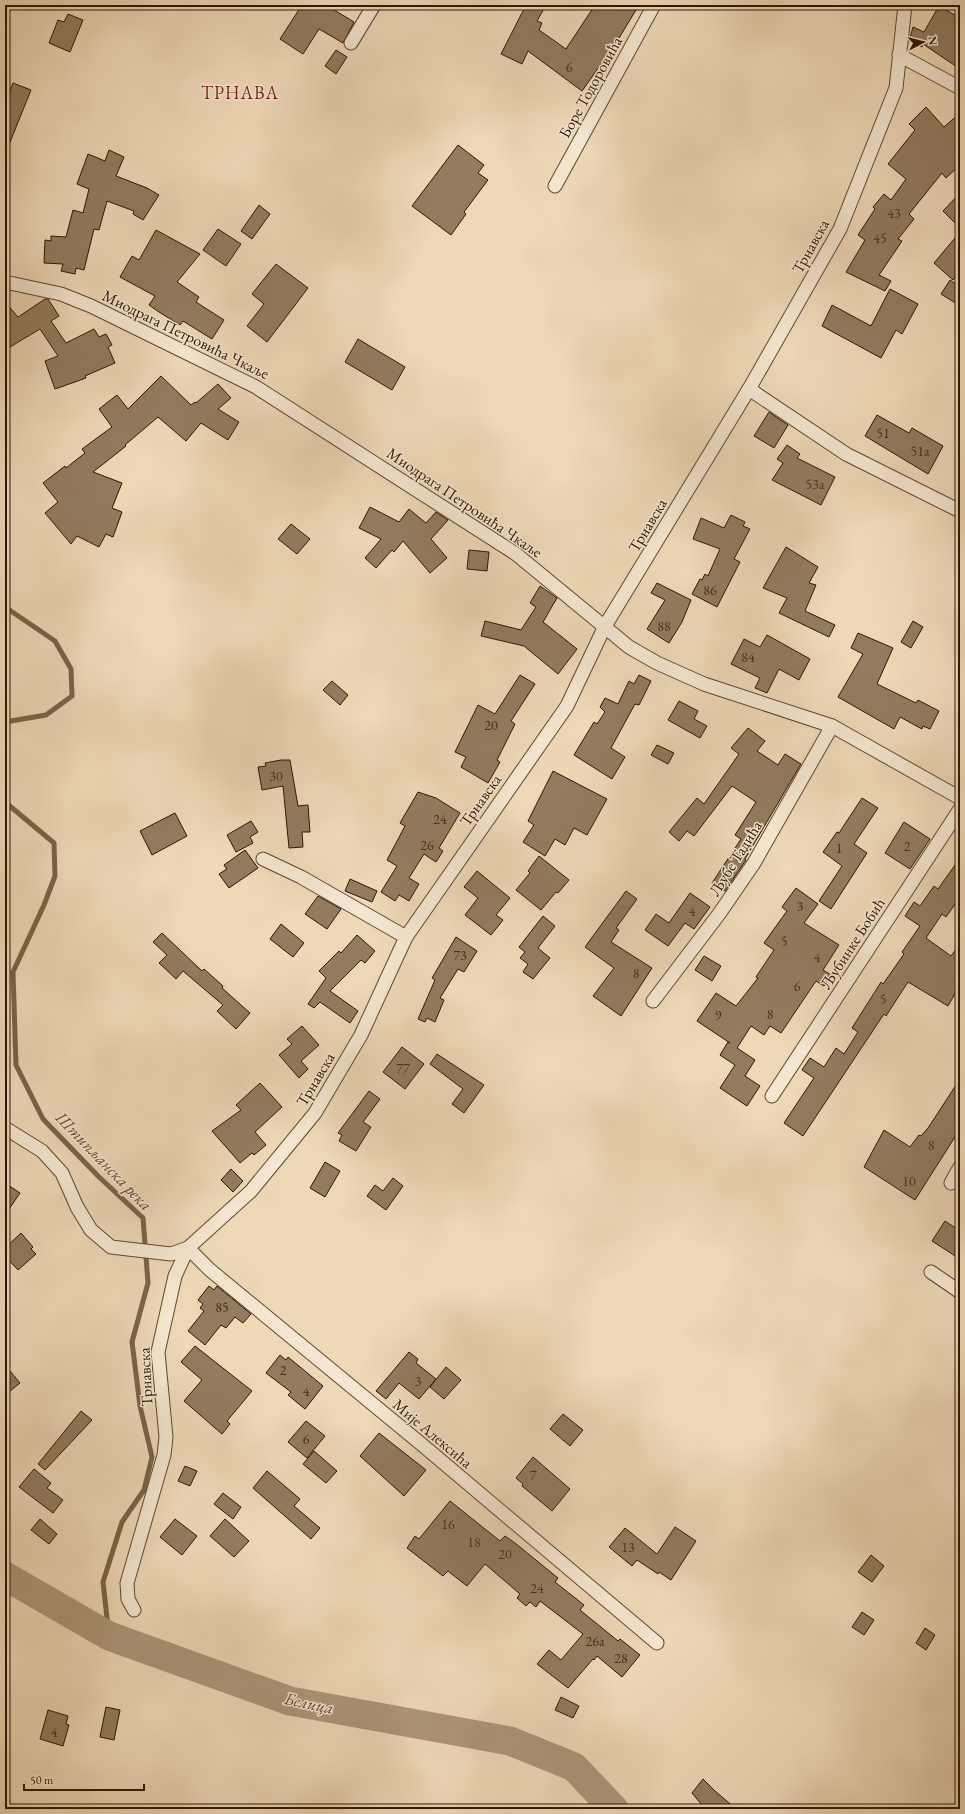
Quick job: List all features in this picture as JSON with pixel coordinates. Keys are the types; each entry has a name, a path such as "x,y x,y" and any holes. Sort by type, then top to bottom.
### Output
{"street":[{"path":"351,43 374,5"},
{"name":"Боре Тодоровића","path":"555,186 654,5"},
{"name":"Трнавска","path":"134,1610 128,1599 127,1583 164,1455 165,1429 158,1352 175,1276 188,1248 251,1191 315,1113 361,1035 406,937 567,706 606,626 749,389 840,229 896,88 903,7"},
{"path":"899,55 960,88"},
{"name":"Миодрага Петровића Чкаље","path":"5,282 61,294 91,306 256,387 516,554 606,626 629,647 657,663 704,684 832,726 960,798"},
{"path":"749,389 846,454 960,511"},
{"name":"Љубе Тадића","path":"653,1000 719,914 754,863 832,726"},
{"name":"Љубинке Бобић","path":"772,1096 960,809"},
{"path":"263,859 301,877 406,937"},
{"path":"6,1130 42,1151 62,1173 77,1207 91,1230 111,1248 172,1254 188,1248"},
{"path":"951,1183 960,1166"},
{"name":"Мије Алексића","path":"188,1248 216,1275 420,1443 657,1643"},
{"path":"931,1272 960,1292"}],"building":[{"path":"302,5 326,5 354,22 343,43 319,29 303,54 280,39"},
{"path":"526,5 546,5 537,21 542,23 539,30 566,49 595,5 628,5 636,10 616,43 582,91 528,51 522,64 501,54"},
{"path":"939,6 960,18 960,69 923,44 922,47 909,41 913,27 924,32"},
{"path":"68,14 83,20 70,52 49,43 58,20 64,22"},
{"path":"336,50 347,57 336,74 325,66"},
{"path":"13,83 31,90 6,152 5,103"},
{"path":"926,107 944,127 960,113 960,165 946,178 942,173 909,214 914,219 898,239 902,241 879,275 891,281 885,291 846,272 865,240 858,235 875,209 873,207 884,194 891,200 906,179 888,164 915,130 909,124"},
{"path":"458,145 484,165 478,173 488,180 464,212 466,214 451,235 412,206"},
{"path":"109,150 124,157 116,176 147,188 159,195 143,220 133,214 134,211 107,201 99,230 94,229 84,270 76,268 75,274 61,271 63,264 44,263 45,240 51,241 51,236 66,237 73,210 83,213 89,189 77,184 88,154 105,161"},
{"path":"960,193 960,228 943,211"},
{"path":"259,205 270,214 252,239 241,231"},
{"path":"218,229 241,244 226,266 203,250"},
{"path":"156,230 200,254 177,282 199,297 196,302 224,320 212,339 183,321 180,325 159,312 149,305 155,296 120,277 132,256 139,260"},
{"path":"960,232 960,272 953,280 934,263"},
{"path":"276,264 308,288 267,342 247,326 264,304 252,294"},
{"path":"950,280 960,287 960,306 941,294"},
{"path":"890,289 918,304 902,334 896,330 881,358 822,326 832,305 871,326"},
{"path":"45,299 48,299 59,316 51,321 66,343 94,329 99,337 106,334 112,345 108,347 115,363 85,376 86,378 55,389 45,361 58,356 40,329 5,350 5,302 18,317"},
{"path":"358,339 405,367 392,390 345,362"},
{"path":"161,376 191,405 195,402 196,403 218,384 231,398 218,409 239,422 228,440 201,423 186,441 158,417 125,445 126,446 93,472 122,483 112,508 122,512 113,537 106,534 99,547 77,536 71,544 45,513 58,502 43,483 85,453 82,449 112,427 99,409 117,395 128,409"},
{"path":"769,412 788,425 774,448 754,436"},
{"path":"877,415 909,433 912,428 943,446 928,474 865,436"},
{"path":"787,445 800,454 797,458 835,477 821,505 772,480 783,463 777,459"},
{"path":"370,507 399,522 409,509 426,523 436,512 448,520 431,539 447,558 430,573 403,541 394,552 392,550 376,568 365,558 381,539 359,528"},
{"path":"731,515 745,522 743,526 750,529 734,559 740,562 717,607 692,594 700,579 702,580 705,574 708,576 720,549 693,539 701,518 724,528"},
{"path":"291,524 310,539 297,554 278,539"},
{"path":"786,547 818,567 809,583 816,585 805,611 835,625 829,637 779,613 787,598 763,588"},
{"path":"469,550 489,552 487,571 467,569"},
{"path":"657,583 691,600 682,622 669,643 647,629 665,600 651,593"},
{"path":"540,586 557,598 543,622 577,649 558,674 524,646 481,636 485,621 521,630 536,607 530,603"},
{"path":"913,621 923,627 911,648 901,642"},
{"path":"858,633 893,648 877,684 916,703 918,700 939,711 930,729 923,726 922,729 900,717 894,729 838,697 863,654 851,648"},
{"path":"767,635 810,659 799,680 779,669 767,693 755,688 760,678 731,664 744,639 760,647"},
{"path":"520,675 535,684 511,721 515,724 497,760 500,762 488,783 461,767 466,757 455,752 478,705 495,714"},
{"path":"639,675 651,681 639,705 635,704 611,748 625,757 612,779 574,755 594,722 597,724 605,712 600,707 605,698 618,704 629,681 634,684"},
{"path":"332,681 348,695 340,705 323,690"},
{"path":"679,701 698,711 694,719 707,726 700,738 668,720"},
{"path":"748,728 765,741 757,751 778,765 785,754 801,764 745,859 746,860 725,891 712,883 741,839 735,835 756,802 732,786 694,836 687,831 679,841 669,832 697,798 704,804 739,754 731,748"},
{"path":"657,745 674,753 668,764 651,755"},
{"path":"290,760 298,806 308,805 310,832 302,832 303,847 289,848 283,786 262,790 258,767 266,766 265,763"},
{"path":"553,771 607,799 587,835 574,828 565,845 555,839 545,856 523,842 534,825 528,821"},
{"path":"418,792 436,798 460,813 439,848 443,851 436,862 424,854 409,878 419,884 409,901 399,895 395,901 381,892 397,866 387,860 405,826 400,823"},
{"path":"862,798 878,808 854,844 867,853 831,909 819,901 842,866 823,852 837,832 839,833"},
{"path":"175,813 187,836 152,855 140,831"},
{"path":"251,821 258,832 250,837 253,843 236,852 227,835"},
{"path":"904,822 930,839 910,869 885,853"},
{"path":"245,850 258,868 229,888 219,874 227,869 224,865"},
{"path":"539,856 569,880 558,893 556,892 541,910 516,890 530,873 528,871"},
{"path":"960,858 960,897 946,917 942,914 926,938 951,956 960,944 960,985 948,1006 908,982 886,1016 884,1014 803,1136 784,1123 814,1078 802,1070 810,1058 824,1067 836,1048 844,1054 858,1032 852,1028 881,982 883,984 904,954 902,952 920,926 905,916 914,902 920,906 934,886 938,889"},
{"path":"477,871 510,898 496,915 503,920 491,935 465,915 478,898 464,887"},
{"path":"350,879 377,891 372,902 345,891"},
{"path":"796,888 818,904 804,923 839,945 823,970 831,975 824,986 816,981 781,1033 770,1026 764,1035 751,1026 737,1048 755,1060 745,1076 760,1086 747,1106 720,1088 735,1065 720,1055 728,1042 730,1043 697,1021 716,993 736,1006 758,978 756,977 774,950 764,943 787,911 782,907"},
{"path":"626,891 637,899 616,928 619,930 611,942 652,968 621,1016 593,996 614,968 585,947"},
{"path":"690,893 710,907 694,929 685,923 668,946 645,930 656,914 669,923"},
{"path":"318,896 341,909 327,929 305,914"},
{"path":"543,916 555,926 538,948 550,958 533,979 523,972 528,964 520,958 525,952 519,947"},
{"path":"281,924 304,943 293,957 270,939"},
{"path":"162,933 202,971 204,969 223,986 222,988 250,1013 236,1029 217,1011 223,1005 183,971 176,979 159,963 167,955 153,942"},
{"path":"357,935 375,951 365,963 361,960 330,991 358,1011 350,1023 320,1002 314,1008 308,1004 326,978 319,971 339,951 341,953"},
{"path":"456,937 477,951 464,972 458,969 440,998 444,1000 435,1022 427,1018 425,1022 418,1019 435,980 432,978"},
{"path":"704,956 721,966 712,981 695,970"},
{"path":"302,1026 319,1045 301,1061 308,1069 299,1078 279,1055 292,1044 287,1039"},
{"path":"402,1047 424,1064 405,1089 383,1072"},
{"path":"437,1054 484,1085 464,1113 452,1104 463,1089 430,1064"},
{"path":"960,1079 960,1129 915,1200 864,1167 884,1130 910,1147 919,1135 921,1136 928,1128"},
{"path":"260,1083 282,1107 255,1132 266,1145 254,1155 252,1153 240,1163 212,1131 241,1110 236,1105"},
{"path":"369,1091 380,1099 363,1122 371,1127 356,1151 339,1141 342,1135 338,1133"},
{"path":"325,1162 340,1171 325,1197 310,1188"},
{"path":"231,1169 243,1181 233,1192 221,1180"},
{"path":"393,1178 403,1186 386,1210 367,1196 375,1185 383,1191"},
{"path":"5,1183 20,1193 5,1215"},
{"path":"945,1221 960,1231 960,1259 932,1241"},
{"path":"21,1233 33,1247 31,1249 36,1254 18,1270 5,1256 5,1248"},
{"path":"209,1286 214,1290 217,1286 251,1314 243,1323 235,1317 226,1328 221,1325 205,1345 188,1331 204,1311 200,1308 203,1304 198,1300"},
{"path":"195,1346 252,1391 227,1421 230,1424 222,1434 184,1401 202,1380 181,1362"},
{"path":"409,1352 418,1359 416,1363 436,1379 419,1399 399,1383 386,1399 376,1391"},
{"path":"280,1355 286,1360 288,1357 323,1386 305,1409 288,1395 291,1392 266,1373"},
{"path":"5,1365 20,1383 5,1395"},
{"path":"446,1367 461,1380 444,1399 430,1387"},
{"path":"81,1411 92,1420 45,1470 38,1464"},
{"path":"563,1414 583,1430 570,1446 550,1429"},
{"path":"306,1421 325,1436 307,1458 288,1442"},
{"path":"379,1433 426,1470 404,1496 360,1456"},
{"path":"314,1451 337,1471 326,1483 303,1464"},
{"path":"533,1457 570,1489 552,1511 522,1486 523,1484 516,1478"},
{"path":"185,1466 197,1471 190,1486 178,1481"},
{"path":"34,1469 51,1483 47,1488 63,1500 53,1513 19,1487"},
{"path":"267,1471 300,1499 294,1506 320,1528 311,1539 253,1488"},
{"path":"223,1493 241,1507 233,1519 214,1504"},
{"path":"450,1501 500,1541 505,1536 515,1543 558,1578 555,1582 584,1605 580,1610 618,1641 620,1639 640,1655 622,1677 597,1656 568,1688 537,1664 549,1650 561,1660 583,1634 540,1601 536,1607 530,1602 526,1606 517,1598 520,1594 485,1564 467,1586 448,1571 443,1576 407,1548 415,1536 419,1539"},
{"path":"40,1519 57,1534 49,1544 31,1530"},
{"path":"175,1519 197,1536 182,1555 160,1537"},
{"path":"225,1519 249,1541 234,1557 210,1536"},
{"path":"675,1527 696,1541 671,1580 659,1572 658,1574 637,1560 632,1566 609,1547 625,1528 657,1554"},
{"path":"871,1555 884,1566 872,1582 858,1572"},
{"path":"862,1612 874,1620 864,1635 852,1627"},
{"path":"925,1628 935,1635 926,1650 916,1643"},
{"path":"561,1697 579,1706 573,1718 555,1710"},
{"path":"106,1707 120,1710 114,1740 100,1737"},
{"path":"48,1710 68,1716 66,1724 69,1725 63,1746 40,1739"},
{"path":"703,1779 736,1809 707,1809 702,1805 692,1793"}],"waterway":[{"name":"Штипљанска река","path":"5,607 55,641 71,669 72,696 46,715 5,722"},
{"name":"Штипљанска река","path":"5,802 54,843 55,876 44,905 13,972 16,1065 43,1119 98,1176 143,1218 148,1283 132,1342 140,1406 152,1457 144,1490 122,1522 103,1582 109,1636"},
{"name":"Белица","path":"5,1576 109,1636 290,1701 510,1741 574,1767 614,1809"}],"district":[{"name":"ТРНАВА","path":"240,93"}]}
